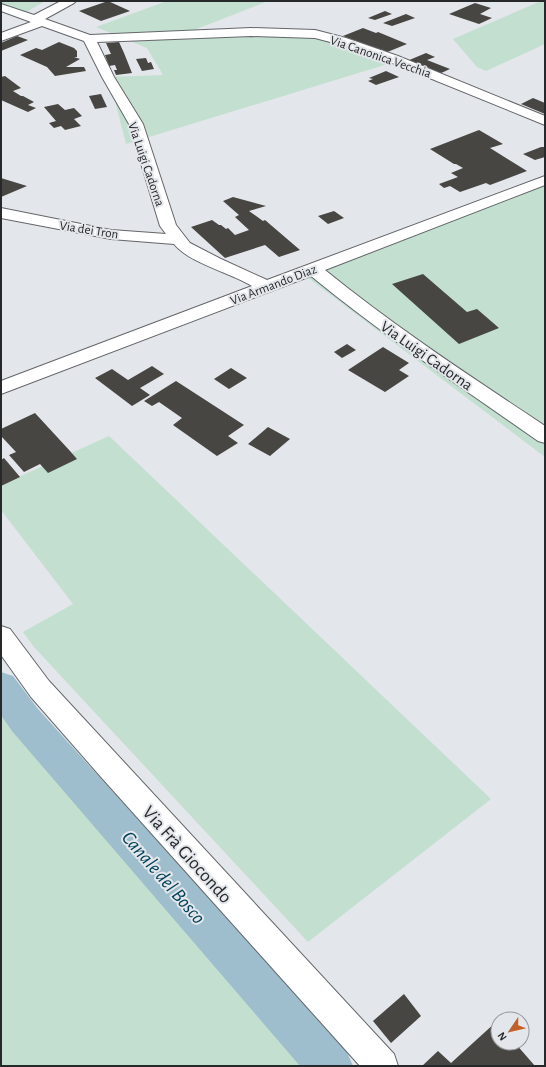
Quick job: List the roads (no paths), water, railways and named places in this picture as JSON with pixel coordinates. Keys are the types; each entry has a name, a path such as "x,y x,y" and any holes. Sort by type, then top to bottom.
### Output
{"street":[{"path":"1,37 39,21 70,1"},
{"path":"1,7 89,39"},
{"name":"Via Canonica Vecchia","path":"89,39 251,32 315,34 342,41 394,59 545,121"},
{"name":"Via Luigi Cadorna","path":"89,39 108,77 136,124 168,226 184,246 215,263 253,279 267,287"},
{"name":"Via Armando Diaz","path":"1,388 545,180"},
{"name":"Via dei Tron","path":"1,213 63,226 157,239 178,239"},
{"name":"Via Luigi Cadorna","path":"313,269 358,306 545,436"},
{"name":"Via Frà Giocondo","path":"1,636 40,689 100,757 382,1066"}],"waterway":[{"name":"Canale del Bosco","path":"1,687 25,720 330,1066"}]}
